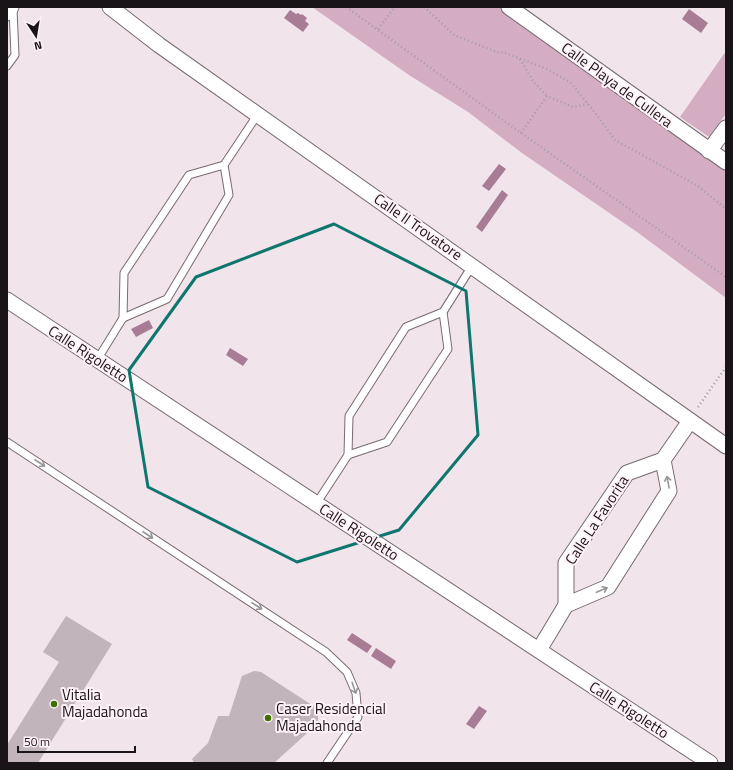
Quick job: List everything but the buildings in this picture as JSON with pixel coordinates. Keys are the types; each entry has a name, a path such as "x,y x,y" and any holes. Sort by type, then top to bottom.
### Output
{"street":[{"path":"7,13 12,7"},
{"name":"Calle Il Trovatore","path":"110,7 159,45 726,446"},
{"name":"Calle Playa de Cullera","path":"509,7 726,162"},
{"path":"709,151 726,128"},
{"name":"Calle Rigoletto","path":"7,300 710,763"},
{"path":"539,650 566,605 608,587 669,491 663,460 690,421"},
{"name":"Calle La Favorita","path":"566,605 566,563 626,472 663,460"}],"lane":[{"path":"7,66 15,55 12,7"},
{"path":"98,360 122,318 124,273 189,175 224,166 258,114"},
{"path":"122,318 167,299 229,195 224,166"},
{"path":"316,504 348,455 349,416 406,326 443,312 472,266"},
{"path":"348,455 387,442 448,349 443,312"},
{"path":"7,442 326,652 348,672 356,692 358,717 328,763"}],"path":[{"path":"346,7 521,133 726,276"},
{"path":"378,29 395,7"},
{"path":"424,7 454,35 499,53 503,52 546,69 570,82 615,140 698,186 726,209"},
{"path":"520,59 533,81 547,96 573,107 588,104"},
{"path":"521,133 547,96"},
{"path":"698,407 726,367"}],"highlighted area":[{"path":"334,224 466,291 478,435 399,530 297,562 148,487 129,370 196,277"}],"shaded area":[{"path":"312,7 502,7 726,166 726,298 637,232 522,153 468,112 409,75"},
{"path":"689,9 708,23 701,33 682,19"},
{"path":"290,10 296,14 302,14 307,18 305,21 309,24 303,32 284,18"},
{"path":"726,51 726,114 709,137 680,117"},
{"path":"499,164 506,169 489,191 482,186"},
{"path":"502,190 508,195 482,232 476,227"},
{"path":"149,320 153,328 136,337 131,329"},
{"path":"230,348 248,359 243,366 226,355"},
{"path":"352,633 372,646 367,653 347,640"},
{"path":"376,648 396,661 391,669 371,656"},
{"path":"479,706 487,711 474,729 466,724"}],"place":[{"name":"Vitalia Majadahonda","path":"54,704"},
{"name":"Caser Residencial Majadahonda","path":"268,718"}]}
